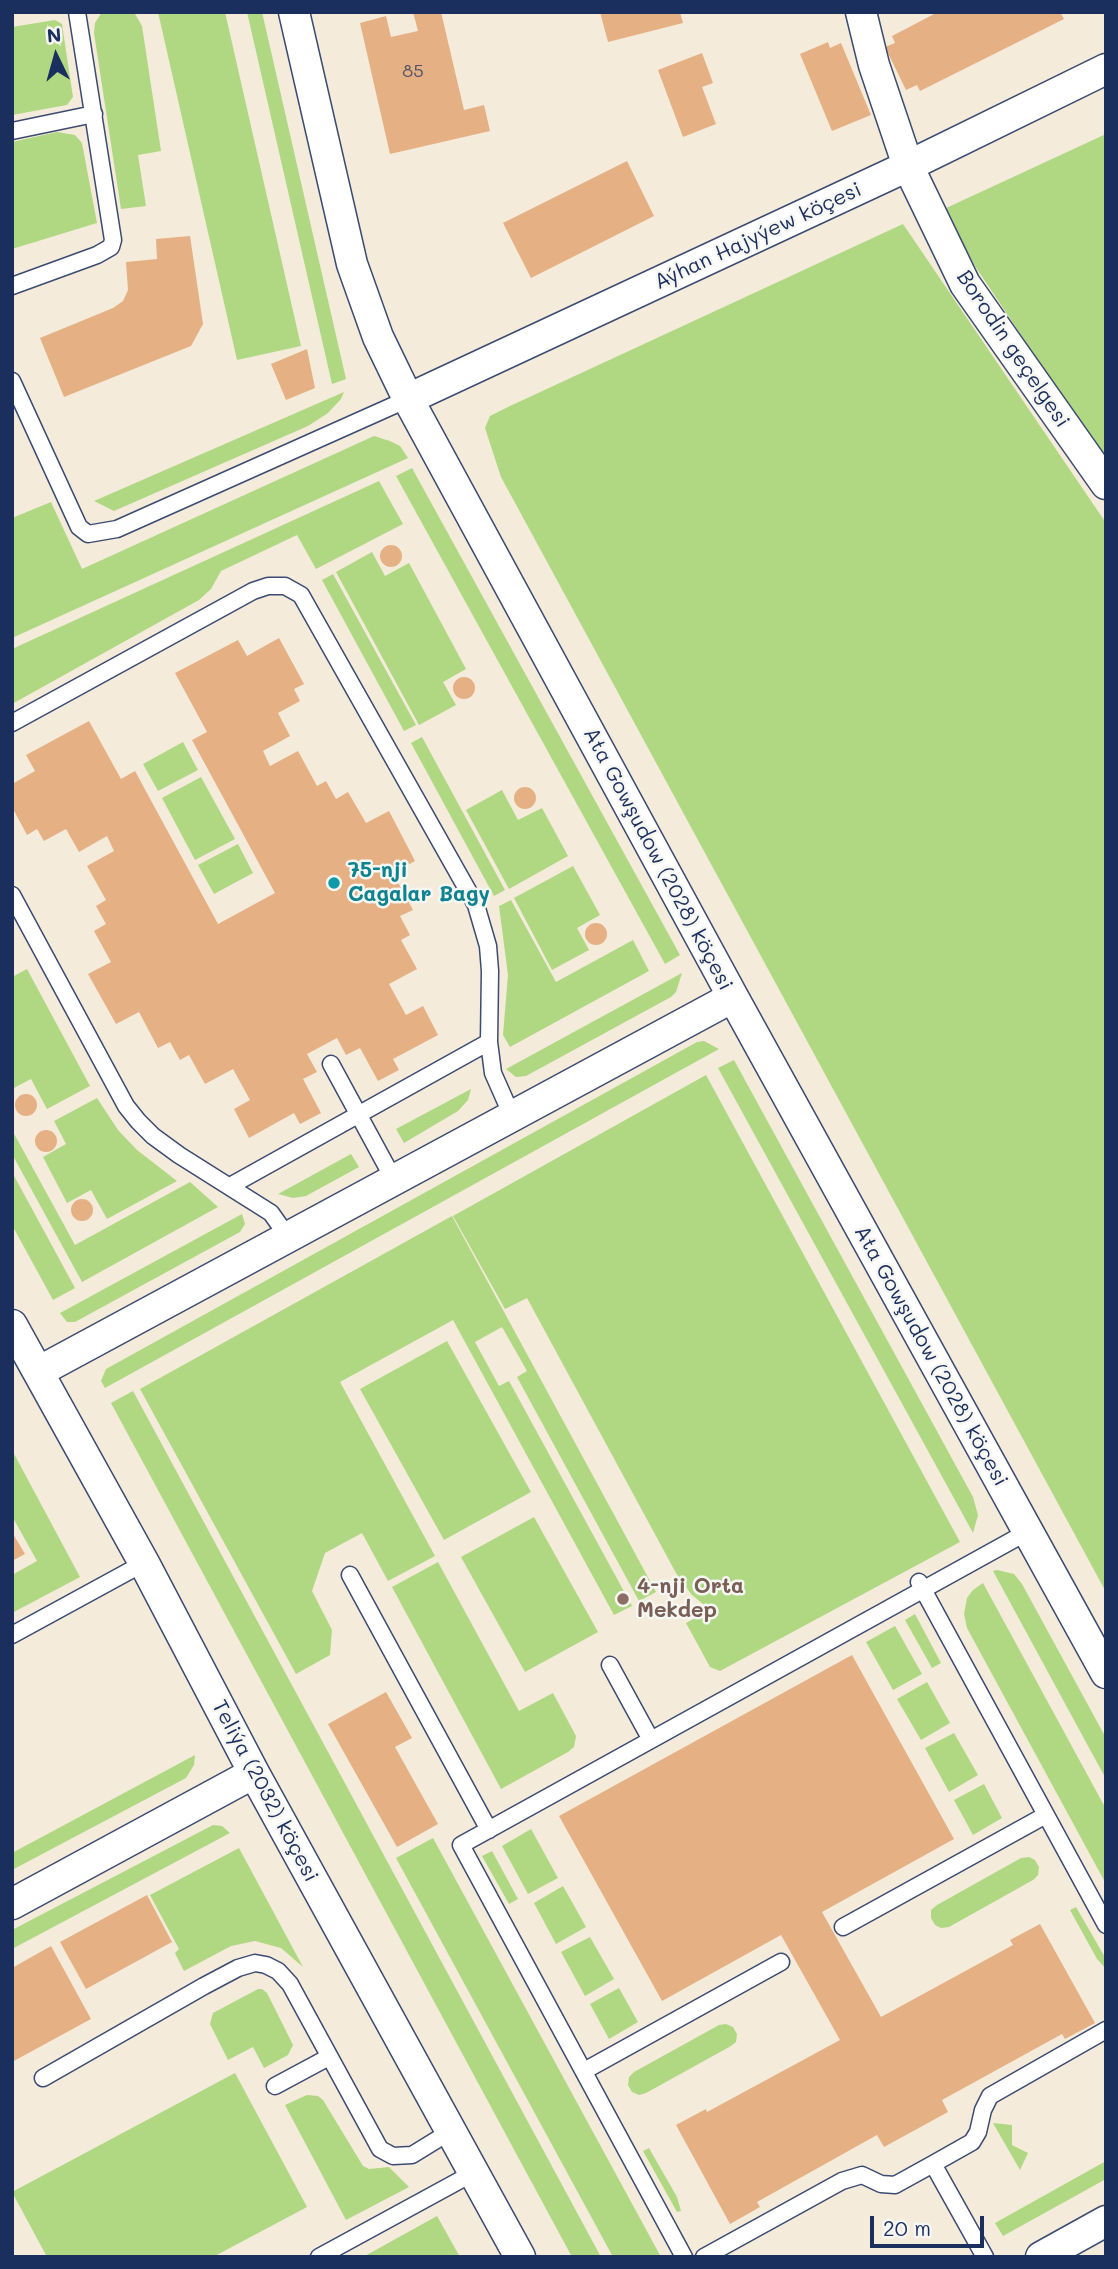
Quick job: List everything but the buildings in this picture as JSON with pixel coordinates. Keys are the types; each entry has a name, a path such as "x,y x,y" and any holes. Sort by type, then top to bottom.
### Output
{"street":[{"name":"Ata Gowşudow (2028) köçesi","path":"294,12 352,264 378,337 408,399 733,998 1106,1673"},
{"name":"Borodin geçelgesi","path":"861,12 874,65 908,166 965,284 1106,484"},
{"name":"Aýhan Hajyýew köçesi","path":"408,399 908,166 1106,69"},
{"path":"38,1371 733,998"},
{"name":"Teliýa (2032) köçesi","path":"12,1325 520,2257"},
{"path":"12,1904 254,1773"},
{"path":"1041,2257 1106,2221"}],"lane":[{"path":"12,286 97,255 111,247 113,240 78,12"},
{"path":"12,131 93,114"},
{"path":"12,381 79,527 88,534 117,529 408,399"},
{"path":"12,723 253,591 268,586 285,586 300,595 475,905 483,924 490,971 489,1042 493,1073 512,1116"},
{"path":"12,895 126,1106 153,1136 178,1155 271,1213 288,1237"},
{"path":"230,1186 489,1042"},
{"path":"331,1064 394,1180"},
{"path":"684,2257 461,1845 651,1740 920,1585 1029,1531"},
{"path":"12,1635 144,1563"},
{"path":"350,1575 489,1830"},
{"path":"920,1585 1106,1925"},
{"path":"610,1665 651,1740"},
{"path":"843,1927 1046,1815"},
{"path":"584,2071 781,1962"},
{"path":"43,2078 204,1986 238,1968 255,1963 267,1965 290,1984 380,2149 393,2156 412,2155 452,2131"},
{"path":"704,2257 842,2181 862,2175 881,2185 895,2185 972,2142 978,2132 982,2110 990,2096 1106,2030"},
{"path":"275,2086 329,2057"},
{"path":"933,2164 985,2257"},
{"path":"319,2257 475,2172"}],"green space":[{"path":"102,12 134,12 142,26 161,151 138,155 146,206 121,209 94,33 95,23"},
{"path":"158,12 225,12 301,346 237,360"},
{"path":"247,12 262,12 346,379 332,384"},
{"path":"55,20 62,24 73,97 67,105 12,115 12,27"},
{"path":"57,132 75,135 82,143 97,223 12,249 12,142"},
{"path":"1106,134 1106,462 975,266 944,209"},
{"path":"903,224 1106,523 1106,1592 501,477 485,428 490,416 510,406"},
{"path":"344,392 328,413 308,426 114,511 94,501"},
{"path":"374,436 400,446 408,458 12,638 12,518 51,502 82,569"},
{"path":"412,468 680,955 665,964 396,476"},
{"path":"379,481 403,524 316,569 297,535 221,571 211,589 199,600 12,704 12,649"},
{"path":"372,552 385,576 409,563 466,669 443,682 456,705 419,725 336,572"},
{"path":"333,574 416,725 404,731 322,580"},
{"path":"422,737 505,890 494,896 411,743"},
{"path":"183,742 198,770 158,791 143,764"},
{"path":"201,777 235,839 195,860 162,798"},
{"path":"502,790 518,820 542,808 568,856 509,889 466,810"},
{"path":"238,844 253,873 214,894 198,865"},
{"path":"573,866 600,915 577,928 589,950 552,970 514,898"},
{"path":"511,900 556,982 633,940 649,971 510,1047 503,1035 508,975 499,906"},
{"path":"27,969 90,1086 47,1109 31,1079 12,1089 12,977"},
{"path":"682,973 676,992 671,997 526,1076 516,1077 506,1069"},
{"path":"704,1041 719,1049 105,1388 101,1381 106,1369 697,1042"},
{"path":"734,1060 973,1497 978,1515 973,1533 718,1068"},
{"path":"706,1075 960,1542 720,1671 710,1667 686,1623 710,1610 691,1594 676,1573 527,1298 505,1309 453,1216"},
{"path":"471,1089 468,1100 458,1111 404,1143 396,1129"},
{"path":"97,1098 118,1130 137,1150 177,1181 107,1219 91,1190 67,1203 43,1157 66,1144 54,1121"},
{"path":"12,1130 75,1245 190,1182 218,1207 82,1282 12,1154"},
{"path":"351,1154 359,1167 306,1196 293,1198 278,1194"},
{"path":"12,1172 75,1288 53,1300 12,1225"},
{"path":"242,1214 245,1224 240,1232 75,1322 67,1322 60,1313"},
{"path":"452,1216 656,1592 639,1601 517,1377 527,1371 502,1327 475,1342 499,1386 509,1381 632,1606 614,1615 453,1320 340,1382 435,1556 388,1581 362,1533 325,1553 312,1591 332,1630 330,1655 296,1674 140,1389"},
{"path":"447,1341 531,1492 444,1540 360,1389"},
{"path":"133,1391 601,2257 572,2257 111,1403"},
{"path":"12,1450 80,1577 12,1613 12,1575 37,1561 12,1516"},
{"path":"534,1517 598,1632 525,1672 461,1557"},
{"path":"438,1562 519,1711 553,1693 576,1736 574,1747 568,1752 501,1789 392,1587"},
{"path":"993,1571 1014,1574 1022,1584 1106,1738 1106,1779"},
{"path":"983,1583 1106,1809 1106,1884 967,1628 964,1614 967,1598"},
{"path":"915,1614 941,1663 932,1668 905,1620"},
{"path":"895,1626 922,1674 893,1690 866,1642"},
{"path":"927,1682 950,1723 921,1740 897,1699"},
{"path":"954,1733 978,1775 949,1792 925,1748"},
{"path":"195,1755 194,1765 186,1778 12,1870 12,1853"},
{"path":"984,1784 1002,1818 973,1835 954,1800"},
{"path":"213,1825 222,1826 230,1833 12,1949 12,1930"},
{"path":"531,1829 558,1878 528,1894 502,1846"},
{"path":"433,1838 661,2257 613,2257 396,1858"},
{"path":"239,1848 303,1967 281,1948 255,1941 231,1946 184,1971 175,1953 179,1949 150,1895"},
{"path":"492,1851 518,1899 509,1904 482,1856"},
{"path":"1029,1857 1035,1860 1039,1867 1038,1875 1033,1880 949,1927 941,1928 935,1925 931,1910 937,1905 1021,1858"},
{"path":"563,1886 586,1927 556,1944 534,1903"},
{"path":"1076,1907 1106,1959 1106,1969 1097,1959 1070,1910"},
{"path":"590,1937 614,1979 585,1996 561,1952"},
{"path":"619,1988 638,2022 609,2039 590,2004"},
{"path":"258,1989 267,1993 293,2045 288,2055 264,2068 253,2047 228,2060 210,2024 213,2013"},
{"path":"719,2025 733,2027 737,2034 736,2042 731,2046 646,2093 639,2095 632,2092 628,2085 629,2077 634,2072"},
{"path":"235,2073 307,2207 213,2257 47,2257 12,2192"},
{"path":"307,2095 318,2096 323,2100 363,2166 369,2169 389,2167 409,2187 346,2220 285,2105"},
{"path":"993,2123 1012,2125 1012,2145 1028,2153 1020,2170"},
{"path":"649,2148 677,2197 681,2211 677,2212 643,2151"},
{"path":"1106,2161 1106,2179 1003,2236 995,2223"},
{"path":"437,2216 460,2257 363,2257"}],"place":[{"name":"75-nji Cagalar Bagy","path":"334,883"},
{"name":"4-nji Orta Mekdep","path":"623,1599"}]}
